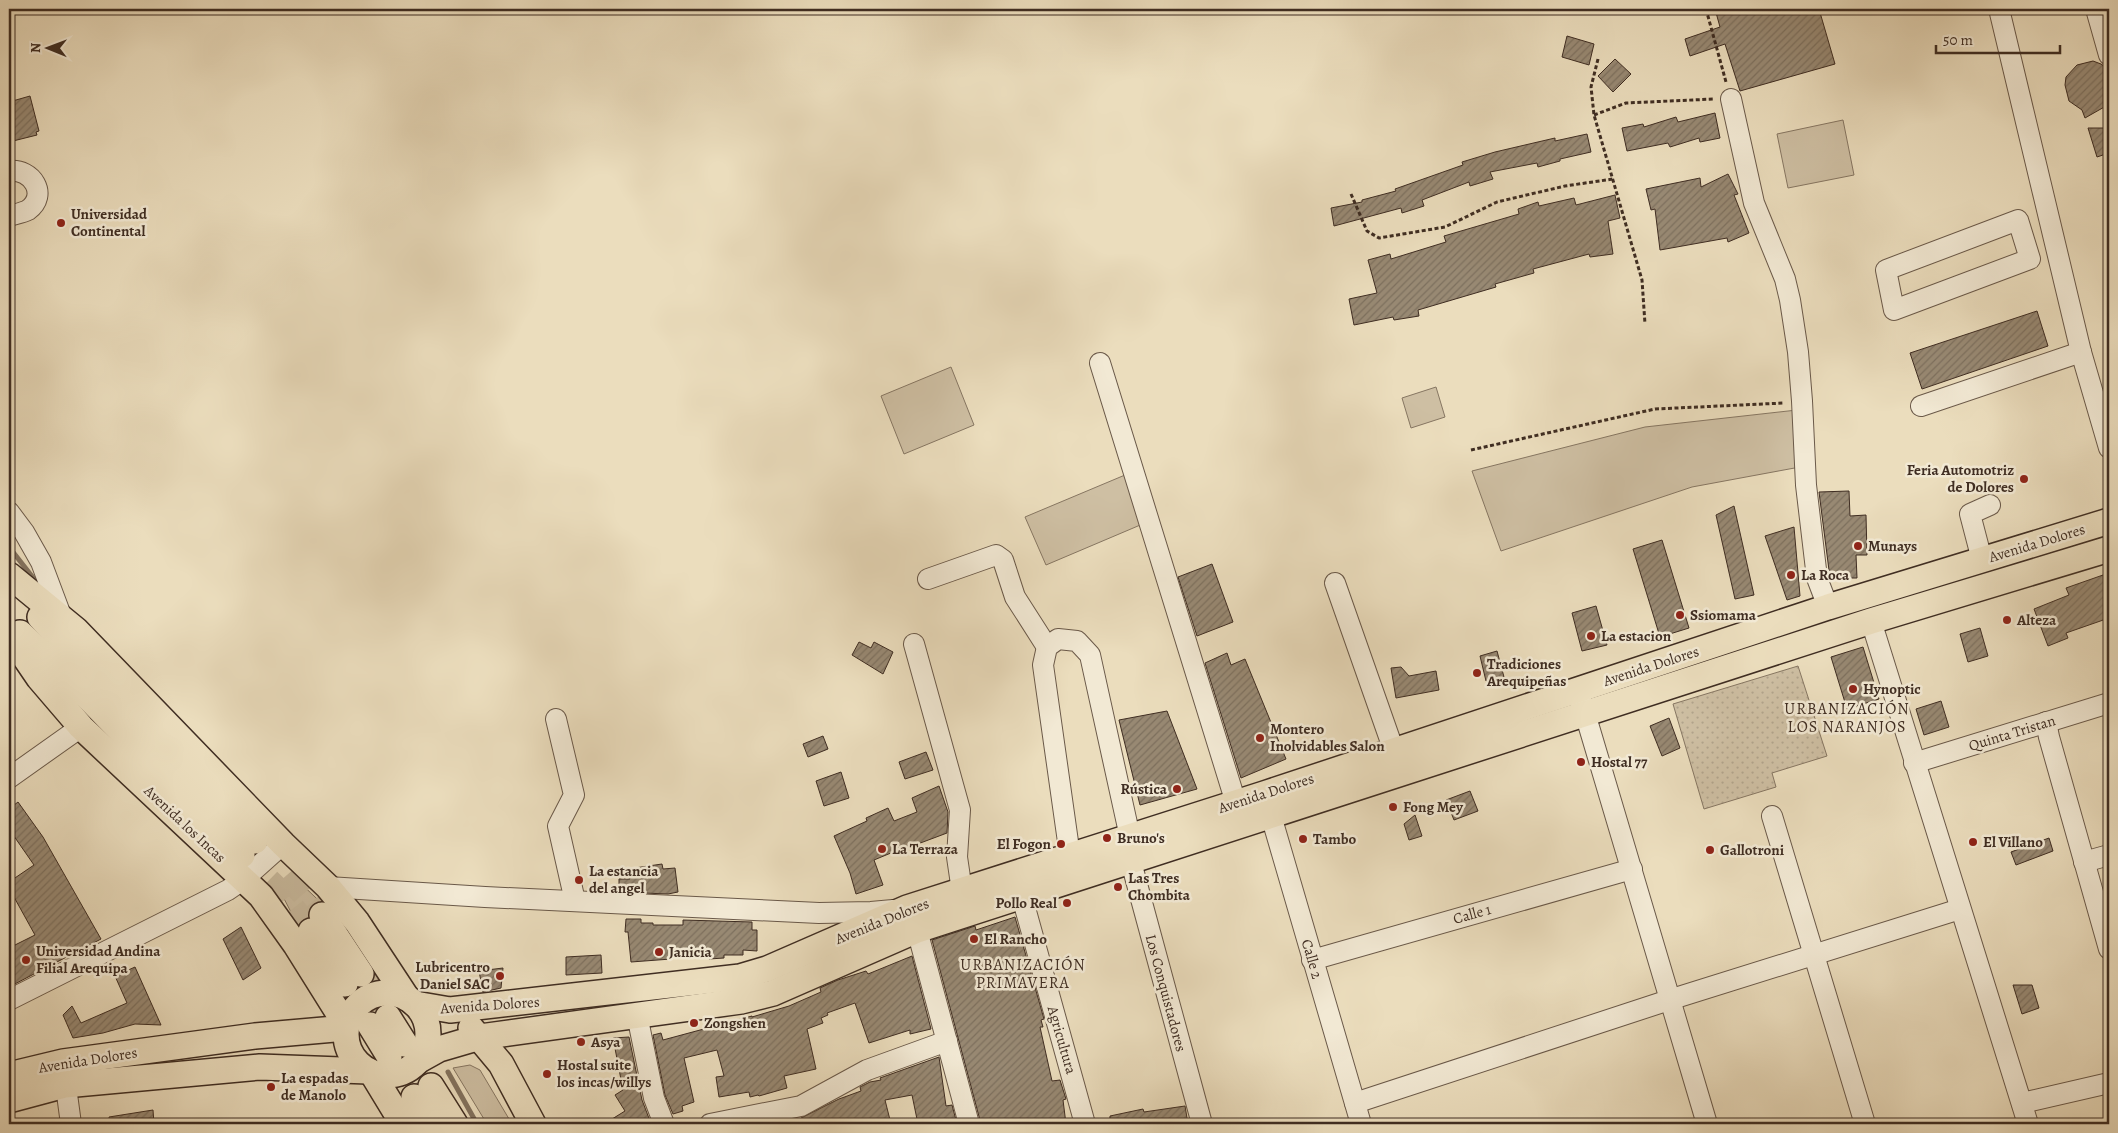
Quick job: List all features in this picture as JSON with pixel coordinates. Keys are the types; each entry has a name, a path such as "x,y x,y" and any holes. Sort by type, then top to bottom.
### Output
{"main road":[{"name":"Avenida Dolores","path":"363,1024 352,1011 363,1000 377,994 392,993 433,1009 450,1010 740,977 912,919 1022,897 1236,803 1267,805 1394,751 1828,608 2109,521"},
{"name":"Avenida Dolores","path":"9,1075 260,1067 391,1060 480,1037 741,1001 773,993 962,891 1070,856 1130,850 1267,805 1585,713 1871,621 2109,549"},
{"path":"9,575 76,630 283,844 328,887 357,922 411,1001 423,1012 428,1035 426,1048 391,1060 358,1063 346,1041 363,1024"},
{"name":"Avenida los Incas","path":"9,584 247,858 261,896 296,945 391,1060"},
{"name":"Avenida los Incas","path":"9,623 71,680 247,858"},
{"name":"Avenida los Incas","path":"9,634 39,678 81,727 247,858"},
{"path":"316,923 353,979"},
{"path":"450,1010 480,1037 501,1064 533,1124"},
{"name":"Avenida Dolores","path":"9,1100 64,1073 255,1036 363,1024"},
{"path":"501,1064 506,1047 514,1032"},
{"path":"391,1060 403,1124"},
{"path":"431,1124 423,1092 455,1124"}],"street":[{"path":"1999,9 2081,352 2109,448"},
{"path":"2096,9 2109,55"},
{"path":"1731,99 1754,203 1788,290 1796,337 1802,401 1806,485 1816,578 1828,608"},
{"path":"9,171 17,170 30,175 37,188 37,196 31,207 21,213 9,216"},
{"path":"2018,220 2023,236 2030,259 1894,310 1886,270 2018,220"},
{"path":"2023,236 2050,228"},
{"path":"1921,406 2081,352"},
{"path":"1100,363 1236,803"},
{"path":"1982,560 1970,514 1990,505"},
{"path":"9,512 24,532 41,562 62,618"},
{"path":"928,579 996,555 1003,560 1015,597 1047,647 1043,664 1070,856"},
{"path":"1335,583 1394,751"},
{"path":"1871,621 2028,1124"},
{"name":"Los Conquistadores","path":"1047,647 1058,639 1077,641 1090,654 1130,850 1202,1124"},
{"path":"914,644 960,810 957,857 962,891"},
{"path":"1578,690 1707,1124"},
{"name":"Quinta Tristan","path":"1914,763 2109,703"},
{"path":"556,719 574,795 558,826 575,901"},
{"path":"2046,722 2109,949"},
{"path":"9,778 81,727"},
{"name":"Calle 2","path":"1267,805 1361,1124"},
{"path":"1772,816 1865,1124"},
{"path":"9,1000 228,890 247,858 283,844"},
{"path":"2084,862 2109,855"},
{"name":"Calle 1","path":"1312,960 1632,869"},
{"path":"328,887 819,913 871,912 912,919 969,1124"},
{"name":"Agricultura","path":"1022,897 1085,1124"},
{"path":"1355,1103 1669,1000 1960,909"},
{"path":"637,1014 654,1098 664,1124"},
{"path":"710,1124 801,1106 867,1070 947,1041"},
{"path":"64,1073 71,1124"},
{"path":"2022,1103 2109,1083"}],"path":[{"path":"1594,114 1626,103 1731,99 1706,9"},
{"path":"1598,59 1591,87 1594,114 1642,280 1645,324"},
{"path":"1352,194 1367,231 1379,238 1445,227 1497,202 1565,186 1613,179"},
{"path":"1472,450 1655,409 1802,401"}],"shaded area":[{"path":"1843,120 1854,175 1788,188 1777,134"},
{"path":"951,367 974,425 904,454 881,396"},
{"path":"1436,387 1445,417 1411,428 1402,398"},
{"path":"1797,410 1800,467 1692,487 1501,551 1472,471 1645,427"},
{"path":"1125,475 1145,523 1046,565 1025,517"},
{"path":"1798,666 1827,756 1772,773 1776,787 1704,809 1673,704"},
{"path":"293,876 335,916 308,945 278,887 288,877"},
{"path":"470,1065 480,1070 512,1124 487,1124 453,1068"}],"building":[{"path":"1715,9 1819,9 1835,64 1740,91 1725,44 1690,56 1685,39 1720,27"},
{"path":"1567,36 1594,44 1589,65 1562,57"},
{"path":"1615,59 1631,74 1613,92 1598,76"},
{"path":"2093,61 2109,70 2109,102 2106,106 2085,118 2082,110 2069,101 2065,85 2066,77 2077,65"},
{"path":"30,96 39,131 36,132 37,135 9,142 9,102"},
{"path":"1715,113 1720,138 1700,142 1699,138 1670,147 1668,143 1627,151 1622,128 1643,124 1644,127 1676,117 1678,122"},
{"path":"2088,128 2109,128 2109,153 2097,157"},
{"path":"1587,134 1591,152 1560,159 1560,161 1538,167 1537,163 1490,172 1493,179 1470,186 1469,182 1422,200 1424,206 1402,213 1401,208 1334,226 1331,208 1362,202 1362,200 1396,191 1395,189 1463,165 1462,162 1495,152 1555,138 1555,141"},
{"path":"1728,174 1738,194 1734,195 1749,233 1728,242 1727,238 1660,250 1655,209 1651,210 1646,189 1700,178 1701,187"},
{"path":"1615,195 1620,218 1608,221 1613,254 1590,257 1589,254 1533,269 1534,273 1495,284 1496,287 1418,310 1419,316 1394,320 1393,317 1354,325 1349,299 1377,293 1368,260 1390,254 1391,259 1446,242 1444,236 1519,214 1518,209 1538,202 1539,206 1574,198 1576,205"},
{"path":"2037,311 2048,346 1922,389 1910,353"},
{"path":"1849,491 1850,516 1866,515 1867,555 1856,555 1857,578 1830,578 1819,492"},
{"path":"1734,506 1754,595 1735,599 1716,515"},
{"path":"1794,527 1800,596 1787,600 1765,536"},
{"path":"1662,540 1689,628 1660,637 1633,549"},
{"path":"1212,564 1233,622 1197,636 1178,577"},
{"path":"2103,575 2109,593 2109,618 2066,633 2068,638 2048,646 2034,609 2069,595 2066,588"},
{"path":"1596,606 1607,645 1582,651 1572,613"},
{"path":"1980,628 1988,656 1968,662 1960,634"},
{"path":"859,642 871,648 874,642 893,652 883,674 852,655"},
{"path":"1863,647 1879,699 1847,709 1831,657"},
{"path":"1497,651 1504,677 1486,681 1480,656"},
{"path":"1227,653 1231,665 1245,659 1286,759 1241,778 1205,663"},
{"path":"1401,667 1409,676 1436,671 1439,690 1396,698 1391,668"},
{"path":"1941,701 1949,727 1924,735 1916,709"},
{"path":"1167,711 1197,789 1140,805 1119,720"},
{"path":"1669,718 1680,748 1662,756 1650,726"},
{"path":"823,736 828,749 808,757 803,744"},
{"path":"926,752 933,770 905,779 899,762"},
{"path":"841,772 849,798 824,806 816,781"},
{"path":"939,786 948,812 947,833 915,845 915,843 874,860 883,885 856,894 850,873 834,836 867,821 866,818 888,808 894,821 917,812 912,798"},
{"path":"1470,791 1478,811 1454,820 1446,800"},
{"path":"18,802 43,837 101,939 9,987 9,948 35,935 9,888 9,882 34,865 9,829 9,809"},
{"path":"1415,815 1422,836 1409,840 1404,824"},
{"path":"2049,838 2053,851 2016,865 2011,852"},
{"path":"662,864 663,869 675,868 678,892 668,894 619,892 619,879 630,879 628,869"},
{"path":"1015,917 1044,1019 1041,1020 1043,1027 1040,1027 1052,1081 1060,1080 1066,1099 1063,1100 1066,1124 981,1124 932,940 975,926 976,930"},
{"path":"626,919 641,919 641,923 653,923 653,925 683,925 683,920 752,922 752,930 757,930 757,951 743,950 743,955 724,955 724,958 709,959 709,955 681,955 671,956 671,959 631,962 628,932 625,932"},
{"path":"241,927 261,968 243,980 223,939"},
{"path":"601,955 602,973 566,975 566,957"},
{"path":"912,956 931,1029 910,1034 910,1030 869,1043 855,1003 827,1013 828,1015 821,1018 823,1023 807,1029 816,1069 784,1076 787,1088 759,1096 750,1097 749,1092 719,1097 716,1077 724,1076 717,1050 684,1058 694,1102 682,1106 683,1111 673,1114 665,1095 653,1035 661,1033 663,1040 789,1006 821,992 820,988 838,980 866,971 868,974"},
{"path":"135,967 161,1025 135,1024 103,1033 73,1038 63,1015 72,1006 81,1023 127,1003 115,976"},
{"path":"503,968 501,988 483,992 479,971"},
{"path":"2013,985 2032,985 2039,1008 2022,1014"},
{"path":"629,1037 642,1100 650,1121 645,1124 604,1124 625,1111 615,1095 623,1090 613,1038"},
{"path":"939,1057 946,1106 952,1105 957,1124 918,1124 912,1095 885,1100 891,1124 803,1124 801,1118 839,1099 861,1091 860,1087 870,1082 881,1080 880,1078"},
{"path":"1185,1106 1188,1124 1104,1124 1104,1120 1110,1118 1110,1116 1143,1109 1144,1112"},
{"path":"153,1110 154,1124 110,1124 109,1117"}],"waterway":[{"path":"9,547 38,584"},
{"path":"448,1072 477,1124"}],"tunnel":[{"path":"242,855 280,892 311,931"},
{"path":"287,875 322,915"},
{"path":"361,974 388,1017"},
{"path":"345,984 370,1025"},
{"path":"389,1056 414,1097"}],"place":[{"name":"Universidad Continental","path":"61,223"},
{"name":"Feria Automotriz de Dolores","path":"2024,479"},
{"name":"Munays","path":"1858,546"},
{"name":"La Roca","path":"1791,575"},
{"name":"Ssiomama","path":"1680,615"},
{"name":"Alteza","path":"2007,620"},
{"name":"La estacion","path":"1591,636"},
{"name":"Tradiciones Arequipeñas","path":"1477,673"},
{"name":"Hynoptic","path":"1853,689"},
{"name":"Montero Inolvidables Salon","path":"1260,738"},
{"name":"Hostal 77","path":"1581,762"},
{"name":"Rústica","path":"1177,789"},
{"name":"Fong Mey","path":"1393,807"},
{"name":"Bruno's","path":"1107,838"},
{"name":"Tambo","path":"1303,839"},
{"name":"El Villano","path":"1973,842"},
{"name":"El Fogon","path":"1061,844"},
{"name":"La Terraza","path":"882,849"},
{"name":"Gallotroni","path":"1710,850"},
{"name":"La estancia del angel","path":"579,880"},
{"name":"Las Tres Chombita","path":"1118,887"},
{"name":"Pollo Real","path":"1067,903"},
{"name":"El Rancho","path":"974,939"},
{"name":"Janicia","path":"659,952"},
{"name":"Universidad Andina Filial Arequipa","path":"26,960"},
{"name":"Lubricentro Daniel SAC","path":"500,976"},
{"name":"Zongshen","path":"694,1023"},
{"name":"Asya","path":"581,1042"},
{"name":"Hostal suite los incas/willys","path":"547,1074"},
{"name":"La espadas de Manolo","path":"271,1087"}],"district":[{"name":"URBANIZACIÓN LOS NARANJOS","path":"1847,718"},
{"name":"URBANIZACIÓN PRIMAVERA","path":"1023,974"}]}
